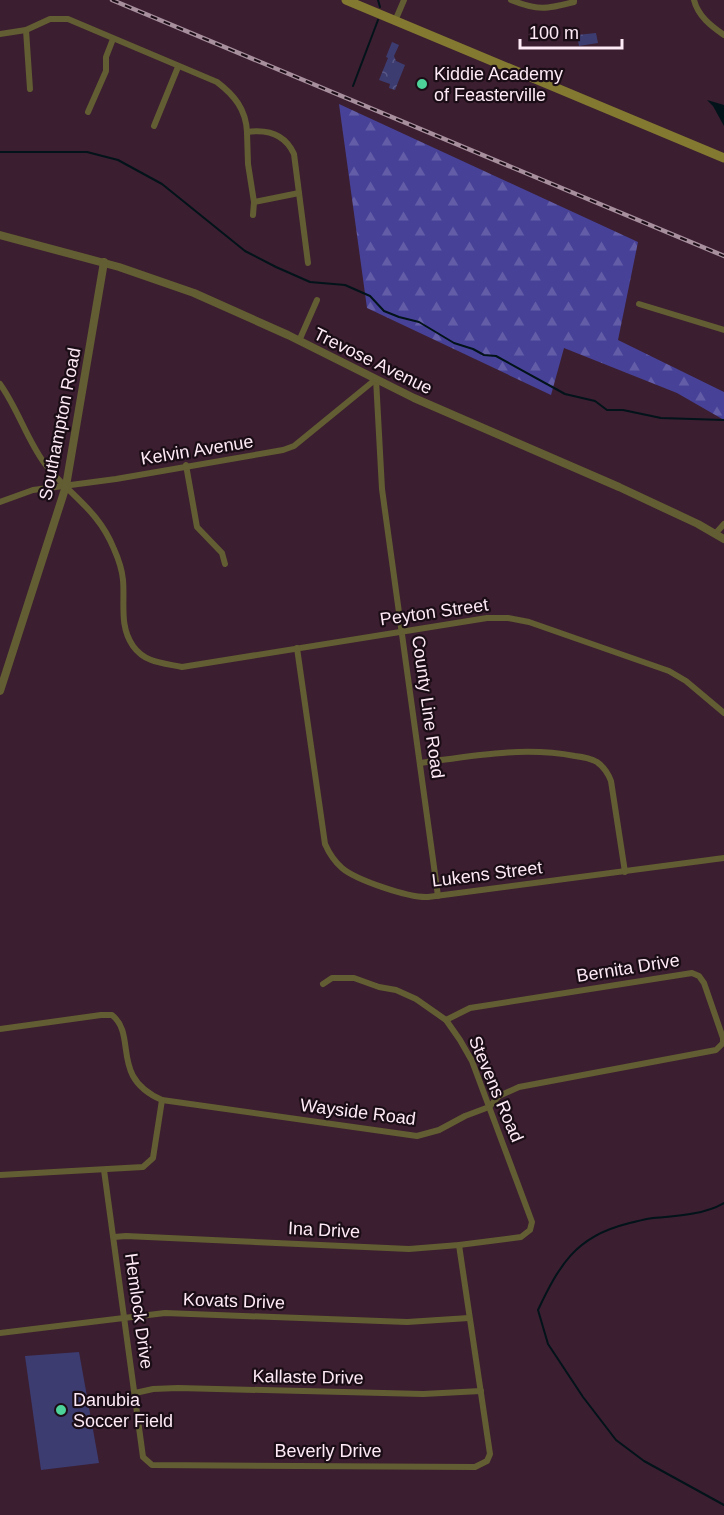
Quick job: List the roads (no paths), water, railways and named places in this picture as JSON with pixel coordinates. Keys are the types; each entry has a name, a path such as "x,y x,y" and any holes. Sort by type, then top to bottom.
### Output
{"main road":[{"path":"346,0 724,158"}],"street":[{"path":"395,21 404,0"},
{"path":"511,0 530,8 550,9 574,1"},
{"path":"694,0 697,9 706,21 724,35"},
{"path":"0,34 26,30 50,19 68,19 217,82 231,93 244,115 254,202 253,215"},
{"path":"26,30 30,89"},
{"path":"88,112 106,71 106,57 113,39"},
{"path":"154,126 178,67"},
{"path":"247,132 270,132 280,136 288,142 294,154 308,263"},
{"path":"254,202 299,193"},
{"name":"Trevose Avenue","path":"0,235 104,262 194,293 299,341 414,398 619,487 724,539"},
{"name":"Southampton Road","path":"0,691 66,486 104,262"},
{"path":"299,341 317,300"},
{"path":"639,304 724,330"},
{"name":"Kelvin Avenue","path":"0,502 33,490 116,479 186,465 284,450 294,446 376,379"},
{"name":"County Line Road","path":"376,379 382,489 438,896"},
{"path":"0,384 44,462 66,486"},
{"path":"186,465 197,527 222,553 225,564"},
{"name":"Peyton Street","path":"66,486 98,518 114,547 123,577 124,625 133,646 150,661 182,667 494,618 529,622 675,673 724,713"},
{"path":"715,534 724,524"},
{"name":"Lukens Street","path":"297,648 322,830 328,852 342,868 355,876 418,897 724,858"},
{"path":"420,763 530,751 567,754 594,760 605,769 611,781 625,872"},
{"name":"Bernita Drive","path":"446,1020 470,1008 692,973 699,976 704,983 723,1043 716,1050 680,1057"},
{"name":"Stevens Road","path":"323,984 332,978 345,977 396,990 427,1006 446,1020 472,1060 532,1222 529,1231"},
{"path":"0,1029 112,1015 121,1027 128,1068 132,1076 146,1090 162,1100 153,1158 143,1167 0,1175"},
{"name":"Wayside Road","path":"162,1100 417,1136 440,1130 465,1116 489,1107 499,1096 519,1087 680,1057"},
{"name":"Hemlock Drive","path":"104,1170 143,1457 152,1465 175,1465"},
{"name":"Ina Drive","path":"114,1237 409,1249 521,1237 529,1231"},
{"path":"459,1245 481,1391"},
{"name":"Kovats Drive","path":"0,1333 165,1313 407,1322 469,1318"},
{"name":"Kallaste Drive","path":"135,1393 153,1389 178,1388 423,1394 481,1391"},
{"name":"Beverly Drive","path":"175,1465 480,1466 487,1461 490,1454 481,1391"}],"waterway":[{"path":"378,0 380,7"},
{"path":"353,86 378,20"},
{"path":"0,152 87,152 118,160 162,184 245,251 310,282 345,285 370,296 384,311 419,322 454,343 484,355 496,356 565,394 595,401 607,410 623,410 661,418 724,420"},
{"path":"724,1203 680,1216 650,1218 626,1224 594,1237 571,1255 553,1280 538,1310 548,1344 583,1397 616,1440 644,1461 724,1505"}],"railway":[{"path":"112,0 724,256"}],"place":[{"name":"Kiddie Academy of Feasterville","path":"422,84"},
{"name":"Danubia Soccer Field","path":"61,1410"}]}
